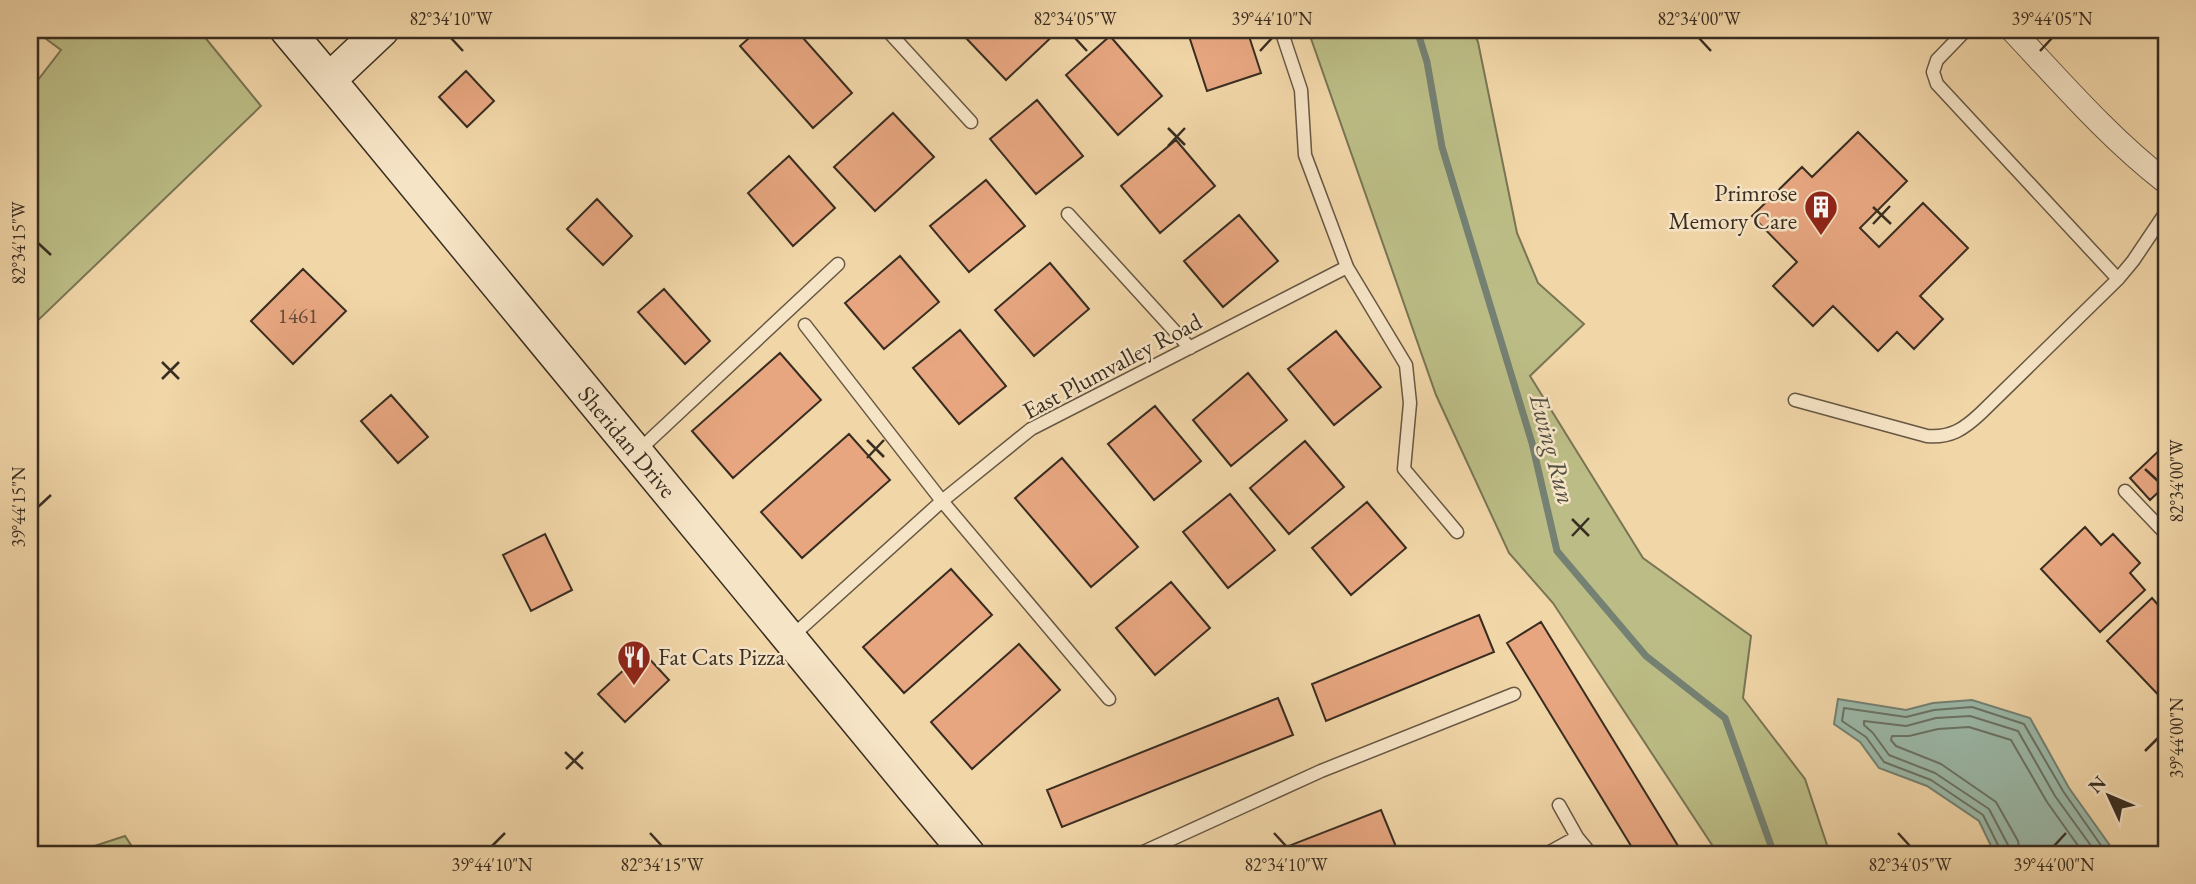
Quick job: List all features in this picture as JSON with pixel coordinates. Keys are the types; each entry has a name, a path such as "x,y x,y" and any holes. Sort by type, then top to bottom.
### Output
{"street":[{"name":"Sheridan Drive","path":"286,30 968,854"},
{"path":"329,80 382,30"},
{"path":"2012,30 2099,123 2166,182"}],"lane":[{"path":"1281,30 1301,90 1304,155 1347,267 1406,365 1410,403 1404,469 1457,532"},
{"path":"1966,30 1937,60 1933,72 1937,84 2118,279"},
{"path":"893,32 971,121"},
{"path":"1796,400 1927,436 1941,437 1956,433 1981,413 2118,279 2166,212"},
{"path":"1068,214 1190,348"},
{"path":"636,453 838,264"},
{"name":"East Plumvalley Road","path":"788,639 942,501 1031,429 1347,267"},
{"path":"806,325 942,501 1109,699"},
{"path":"2125,491 2162,520 2166,534"},
{"path":"1139,854 1321,771 1514,694"},
{"path":"1559,804 1577,837 1591,854"},
{"path":"1546,854 1577,837"}],"green space":[{"path":"34,30 199,30 261,106 30,328 30,94 61,50"},
{"path":"1308,30 1473,30 1478,42 1517,233 1538,283 1584,324 1530,376 1643,558 1751,636 1743,698 1805,779 1830,854 1718,854 1553,603 1509,553 1436,395"},
{"path":"125,836 137,854 70,854"}],"water":[{"path":"1838,699 1906,710 1933,703 1972,700 2030,718 2069,788 2116,854 1995,854 1979,821 1927,786 1879,768 1860,742 1834,724"}],"building":[{"path":"758,30 796,30 852,93 813,128 740,46"},
{"path":"973,30 1059,30 1006,80 965,37"},
{"path":"1187,30 1247,30 1261,73 1207,91"},
{"path":"1110,36 1162,96 1118,135 1066,75"},
{"path":"466,71 494,101 467,127 439,97"},
{"path":"1037,100 1083,156 1036,194 990,139"},
{"path":"893,113 934,157 875,211 834,167"},
{"name":"Primrose Memory Care","path":"1858,132 1907,181 1860,228 1879,247 1923,203 1968,248 1920,296 1943,319 1914,349 1897,332 1878,351 1833,306 1813,326 1773,286 1797,262 1752,216 1802,167 1812,177"},
{"path":"1176,140 1215,186 1160,233 1121,186"},
{"path":"789,156 835,208 793,246 748,193"},
{"path":"986,180 1025,226 969,272 930,226"},
{"path":"597,199 632,236 603,265 567,229"},
{"path":"1239,215 1278,261 1223,307 1184,261"},
{"path":"900,256 939,302 884,349 845,303"},
{"path":"1050,263 1089,309 1034,356 995,310"},
{"path":"303,269 346,311 293,364 251,321"},
{"path":"664,289 710,341 685,364 638,312"},
{"path":"960,330 1006,386 959,424 913,368"},
{"path":"1336,331 1381,387 1334,425 1288,369"},
{"path":"780,353 821,400 733,478 692,431"},
{"path":"1248,373 1287,420 1231,466 1193,420"},
{"path":"391,395 428,437 398,463 361,421"},
{"path":"1155,406 1201,461 1154,500 1108,444"},
{"path":"849,434 890,480 802,558 761,512"},
{"path":"1305,441 1344,487 1289,534 1250,488"},
{"path":"2166,444 2166,485 2150,500 2130,478"},
{"path":"1062,458 1138,547 1091,587 1015,498"},
{"path":"1230,494 1275,550 1228,588 1183,532"},
{"path":"1367,502 1406,548 1351,595 1312,548"},
{"path":"2085,527 2101,545 2113,534 2140,563 2130,573 2145,590 2100,632 2041,569"},
{"path":"545,534 572,590 531,611 503,555"},
{"path":"951,569 992,615 904,693 863,647"},
{"path":"1171,582 1210,628 1155,675 1116,628"},
{"path":"2152,598 2166,614 2166,703 2107,641"},
{"path":"1479,615 1494,652 1326,721 1312,684"},
{"path":"1541,622 1683,854 1636,854 1507,643"},
{"path":"1019,644 1060,690 972,769 931,722"},
{"name":"Fat Cats Pizza","path":"643,652 669,680 625,722 598,694"},
{"path":"1278,698 1293,735 1062,827 1047,790"},
{"path":"1381,810 1399,854 1268,854"}],"waterway":[{"name":"Ewing Run","path":"1417,30 1427,62 1442,147 1532,443 1557,551 1646,656 1725,718 1774,854"}],"place":[{"name":"Primrose Memory Care","path":"1821,237"},
{"name":"Fat Cats Pizza","path":"634,687"}]}
